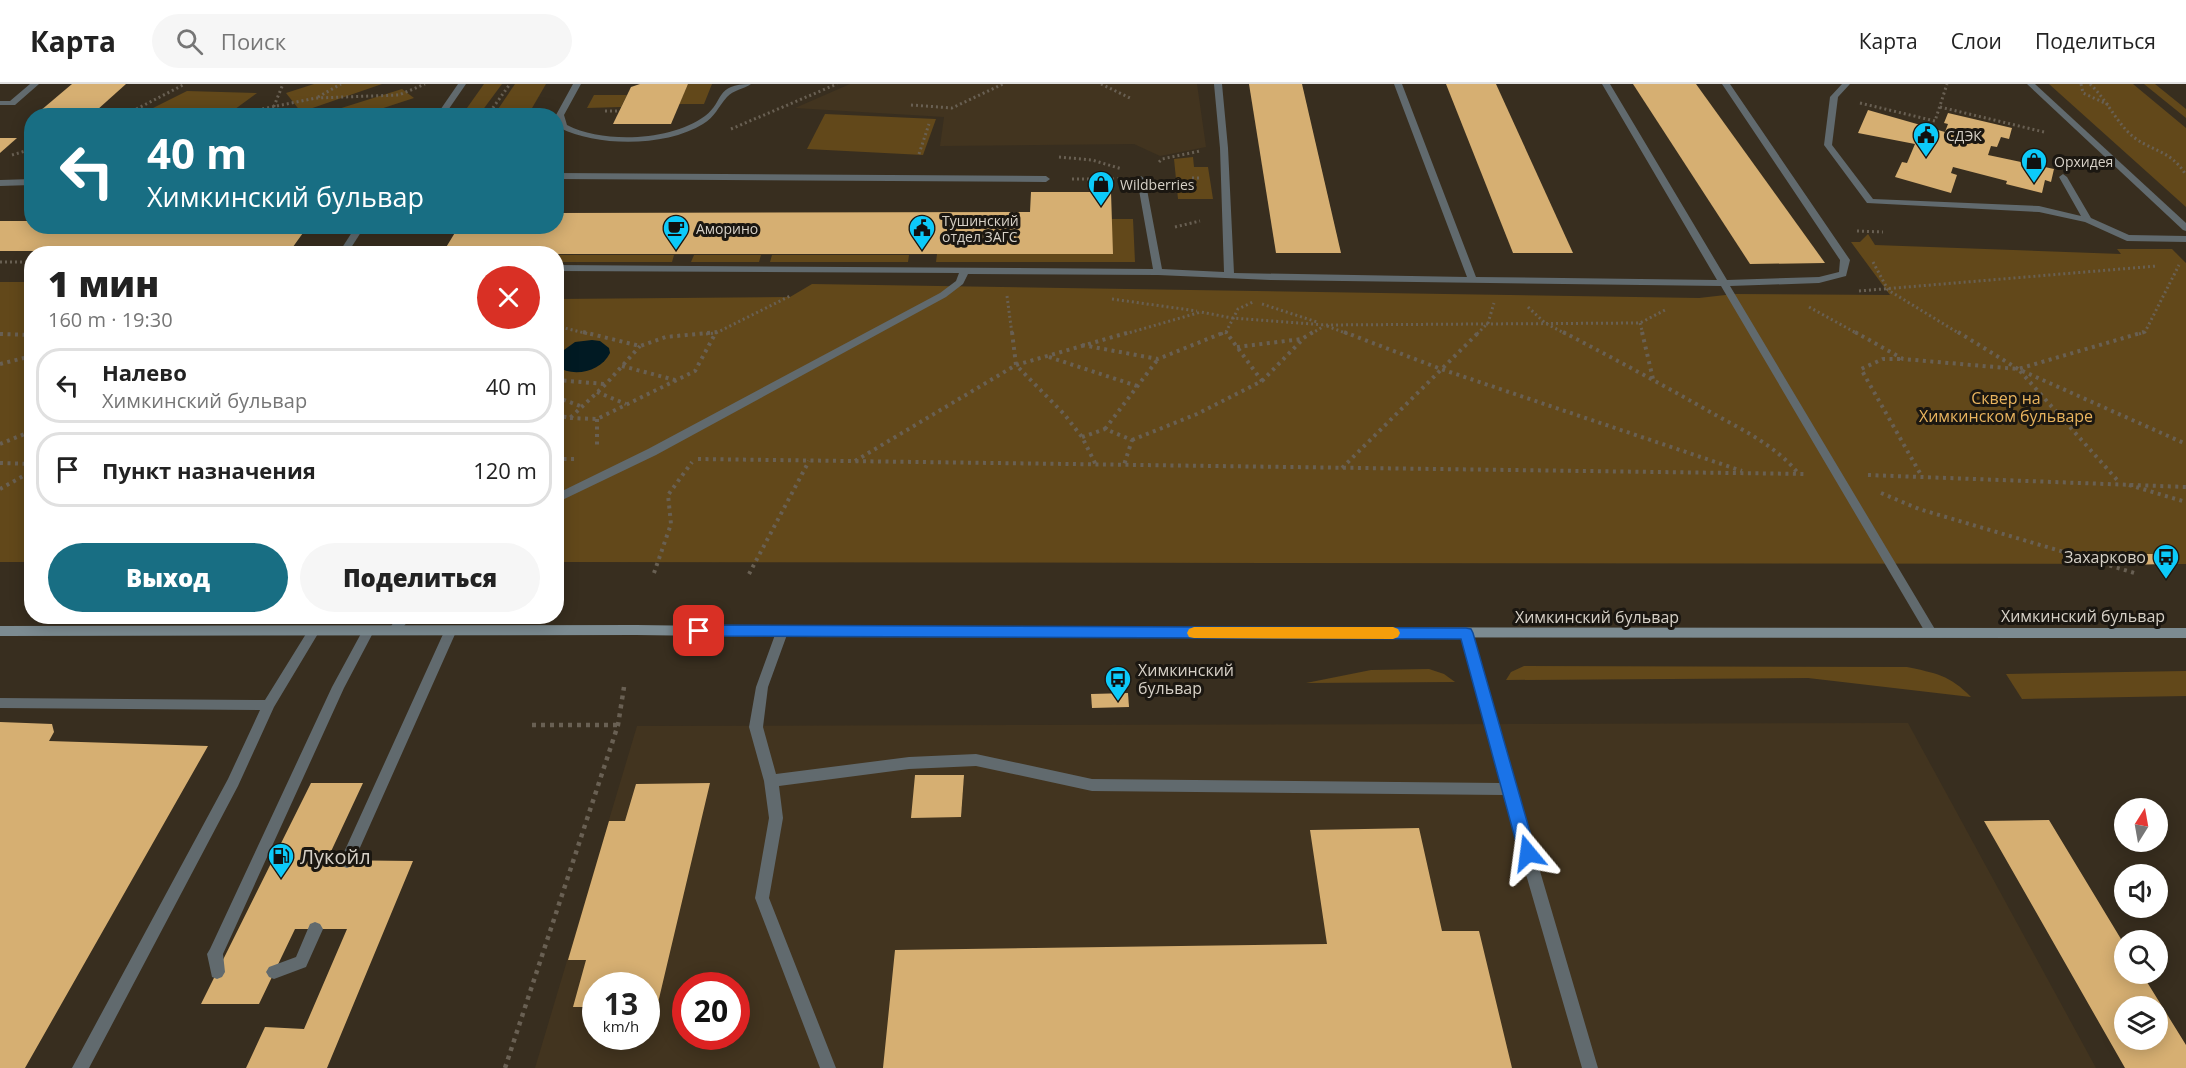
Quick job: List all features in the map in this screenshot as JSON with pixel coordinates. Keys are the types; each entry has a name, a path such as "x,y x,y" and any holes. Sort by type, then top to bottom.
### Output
{"main road":[{"name":"Химкинский бульвар","path":"0,631 2186,633"}],"street":[{"path":"0,102 12,103 35,84"},
{"path":"446,108 462,84"},
{"path":"564,108 577,84"},
{"path":"564,126 581,135 609,138 640,138 675,132 694,126 711,116 725,93 747,84"},
{"path":"1218,84 1224,148 1229,274"},
{"path":"1398,84 1473,280"},
{"path":"1606,84 1932,634"},
{"path":"564,268 1158,272 1257,276 1724,283 1819,280 1843,274 1845,260 1726,84"},
{"path":"1846,84 1834,97 1828,145 1870,201 2039,209 2088,220 2127,238 2186,238"},
{"path":"2031,84 2186,228"},
{"path":"564,176 1046,179"},
{"path":"2063,177 2088,220"},
{"path":"1141,179 1158,272"},
{"path":"0,183 24,182"},
{"path":"564,495 652,452 943,295 960,282 964,272"},
{"path":"393,632 394,624"},
{"path":"393,632 400,624"},
{"path":"80,1068 233,782 269,705 313,632"},
{"path":"217,972 215,954 338,687 368,632"},
{"path":"346,861 450,632"},
{"path":"782,632 762,687 756,727 771,781 776,818 762,898 828,1068"},
{"path":"1466,633 1590,1068"},
{"path":"0,703 269,705"},
{"path":"771,781 909,763 976,760 1092,785 1509,789"},
{"path":"274,972 302,962 315,929"}],"path":[{"path":"138,108 185,84"},
{"path":"272,108 283,84"},
{"path":"318,98 341,84"},
{"path":"272,108 318,98 391,97 409,94 425,84"},
{"path":"493,108 510,84"},
{"path":"911,105 952,108 1003,84"},
{"path":"1101,84 1130,98"},
{"path":"1834,97 1935,121 1947,84"},
{"path":"2081,84 2083,93 2110,106"},
{"path":"2090,84 2102,94 2129,133 2179,160 2186,175"},
{"path":"1940,107 2054,134"},
{"path":"919,154 929,124"},
{"path":"1141,179 1162,159 1224,148"},
{"path":"10,156 24,152"},
{"path":"1094,179 1108,179"},
{"path":"1151,232 1227,214"},
{"path":"0,262 24,262"},
{"path":"1921,475 1861,369 1883,358 2018,369 2145,332 2180,264"},
{"path":"2186,264 1888,290 2018,369 2186,444"},
{"path":"570,418 606,384 640,346 666,337 716,333 820,281 824,269"},
{"path":"1255,301 1257,276"},
{"path":"1342,468 1488,323 1501,280 1545,323 1653,379 1756,438 1786,458 1798,474"},
{"path":"1006,292 1016,365 1064,414 1082,437 1096,465"},
{"path":"1107,299 1232,318 1325,325 1640,323 1670,308"},
{"path":"1082,437 1105,429 1158,359 1226,332 1238,309 1255,301 1441,369 1748,473"},
{"path":"1801,303 1903,359"},
{"path":"854,462 1016,365 1201,312"},
{"path":"1640,323 1653,379"},
{"path":"1105,429 1132,440 1197,414 1262,381 1302,339 1325,325"},
{"path":"564,328 640,346"},
{"path":"1226,332 1262,381"},
{"path":"564,416 597,419 695,371 716,333"},
{"path":"0,334 24,335"},
{"path":"1236,347 1302,339"},
{"path":"1081,345 1158,359"},
{"path":"1048,357 1137,386"},
{"path":"0,364 24,358"},
{"path":"622,366 675,380"},
{"path":"2018,369 2120,483 2186,502"},
{"path":"564,381 606,384"},
{"path":"597,392 627,404"},
{"path":"564,400 583,407"},
{"path":"597,419 597,449"},
{"path":"0,444 24,434"},
{"path":"1124,465 1132,440"},
{"path":"684,455 694,459 854,462 1921,475 2186,487"},
{"path":"654,573 671,524 668,495 694,459"},
{"path":"749,574 810,461"},
{"path":"0,463 24,464"},
{"path":"1837,474 1919,508 2138,574"},
{"path":"0,489 24,476"},
{"path":"505,1068 618,724 624,687"},
{"path":"532,725 618,724"}],"shaded area":[{"path":"850,84 1197,84 1206,147 1160,156 1134,144 940,146 944,117 795,108"},
{"path":"1908,723 2096,1068 535,1068 637,726"}],"green space":[{"path":"314,84 382,84 313,108 298,108 286,93"},
{"path":"484,84 502,84 484,108 467,108"},
{"path":"515,84 546,84 532,108 499,108"},
{"path":"688,84 712,84 704,104 679,104"},
{"path":"2049,84 2133,84 2186,128 2186,207"},
{"path":"2144,84 2155,84 2186,109 2186,118"},
{"path":"402,89 414,98 383,108 341,108"},
{"path":"187,91 257,93 237,108 153,108"},
{"path":"594,95 627,95 621,107 587,108"},
{"path":"825,114 936,119 923,155 807,149"},
{"path":"1193,157 1194,167 1208,167 1213,199 1178,199 1174,159"},
{"path":"1112,219 1133,219 1135,262 936,262 937,254 1112,254"},
{"name":"Сквер на Химкинском бульваре","path":"1868,234 1875,245 2121,254 2117,249 2172,249 2186,263 2186,564 564,562 564,299 790,297 812,284 1699,298 1734,294 1890,295 1851,242 1860,242"},
{"path":"564,255 674,255 672,262 564,262"},
{"path":"694,255 761,255 759,262 691,262"},
{"path":"772,255 909,255 908,262 770,262"},
{"path":"0,282 24,282 24,562 0,562"},
{"path":"1524,666 1907,667 1949,679 1971,697 1808,678 1506,680 1511,672"},
{"path":"1429,669 1444,674 1455,682 1306,683 1371,670"},
{"path":"2186,671 2186,696 2022,699 2006,674"}],"water":[{"path":"600,341 609,348 610,353 606,360 593,369 578,372 564,370 564,350 575,342"}],"building":[{"path":"72,84 126,84 99,108 44,108"},
{"path":"640,84 688,84 671,124 613,124 631,87"},
{"path":"1249,84 1302,84 1341,253 1276,253"},
{"path":"1446,84 1496,84 1573,253 1513,253"},
{"path":"1633,84 1696,84 1825,263 1750,264"},
{"path":"1868,110 1945,132 1948,124 1944,123 1948,113 2012,128 2009,139 2001,137 1997,147 1991,146 1988,155 2054,169 2051,182 2045,180 2042,193 1953,167 1951,173 1957,175 1951,193 1895,177 1902,162 1907,163 1915,144 1858,133"},
{"path":"0,138 17,138 0,153"},
{"path":"1031,192 1111,192 1113,254 564,254 564,246 447,246 454,234 564,234 564,213 1030,212"},
{"path":"0,221 24,221 24,234 302,234 294,246 24,246 24,251 0,251"},
{"path":"2124,554 2154,554 2162,564 2132,565"},
{"path":"1128,693 1129,707 1092,708 1091,694"},
{"path":"0,722 52,724 54,732 49,741 208,746 25,1068 0,1068"},
{"path":"915,775 964,775 961,817 911,818"},
{"path":"311,783 363,783 327,860 413,861 327,1068 246,1068 265,1027 304,1029 347,929 295,929 259,1004 201,1004"},
{"path":"710,783 660,994 660,972 583,972 586,960 568,960 609,821 625,821 636,784"},
{"path":"2049,820 2116,930 2114,984 2148,984 2156,996 2114,996 2114,1049 1984,821"},
{"path":"1419,828 1442,931 1479,931 1512,1068 883,1068 895,950 1327,944 1310,830"},
{"path":"582,974 582,1007 573,1007"},
{"path":"2168,1016 2186,1045 2186,1068 2125,1068 2115,1050 2168,1050"}],"slow traffic":[{"path":"1194,633 1393,633"}],"place":[{"name":"СДЭК","path":"1926,158"},
{"name":"Орхидея","path":"2034,184"},
{"name":"Wildberries","path":"1101,207"},
{"name":"Аморино","path":"676,251"},
{"name":"Тушинский отдел ЗАГС","path":"922,251"},
{"name":"Захарково","path":"2166,580"},
{"name":"Химкинский бульвар","path":"1118,702"},
{"name":"Лукойл","path":"281,879"}],"route":[{"path":"699,631 1466,633 1528,853"}]}
